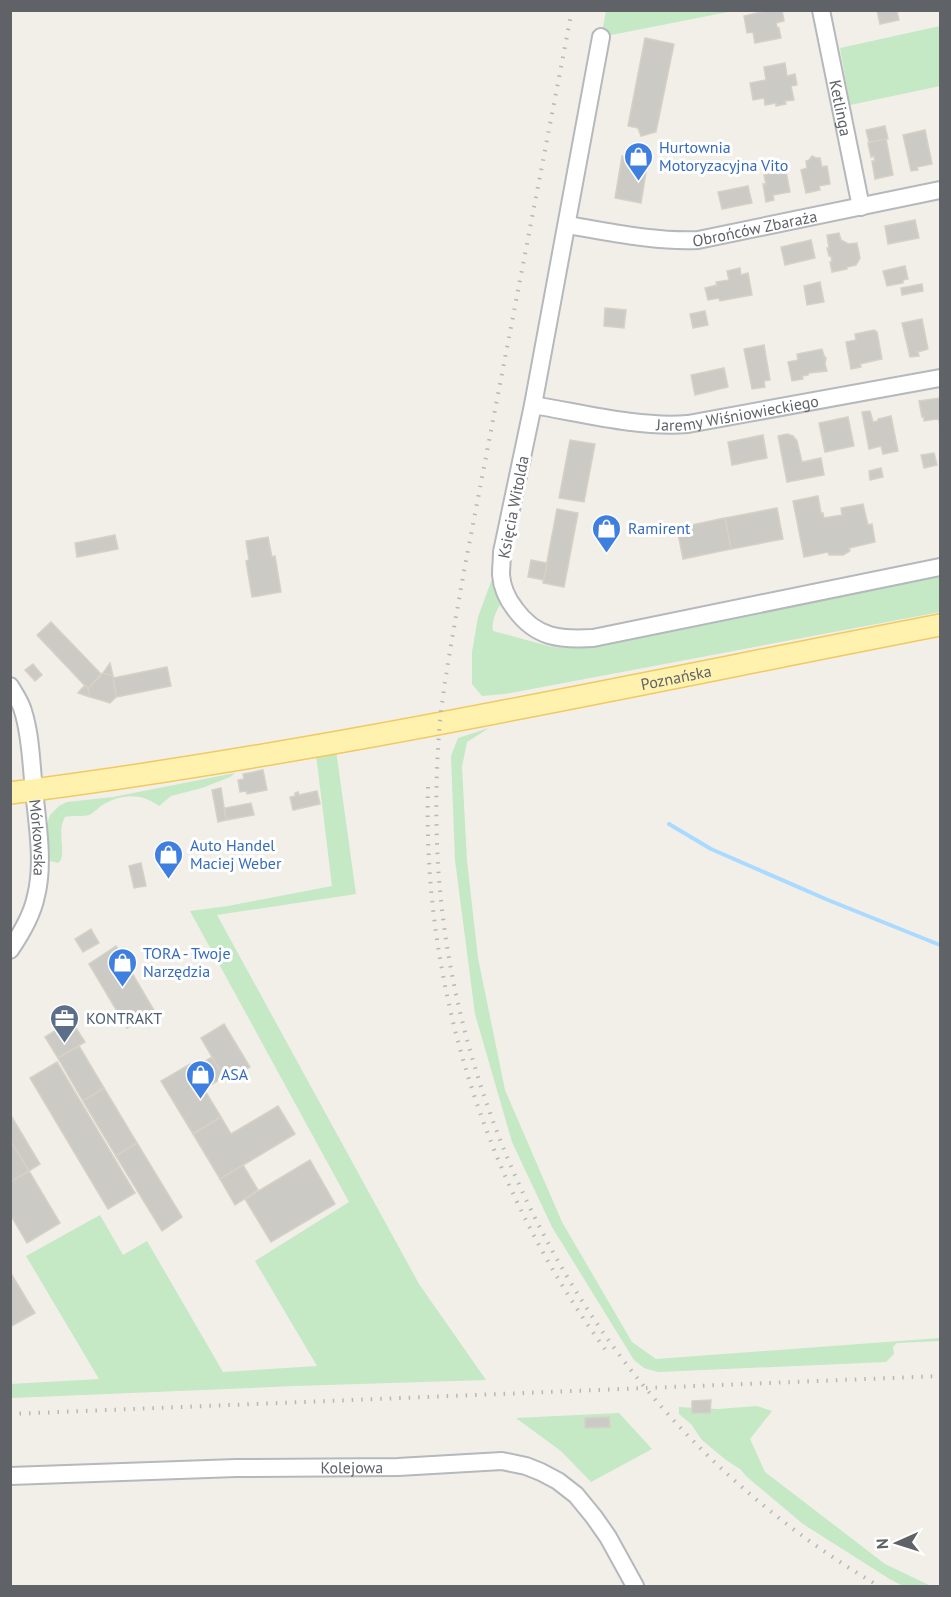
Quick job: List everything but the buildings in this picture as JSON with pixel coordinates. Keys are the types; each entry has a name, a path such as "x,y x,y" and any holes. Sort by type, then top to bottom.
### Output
{"main road":[{"name":"Poznańska","path":"10,793 114,780 411,729 940,625"}],"street":[{"name":"Ketlinga","path":"821,10 861,207"},
{"name":"Księcia Witolda","path":"601,37 533,405 502,552 501,577 508,600 523,620 544,634 568,639 593,638 940,567"},
{"name":"Obrońców Zbaraża","path":"567,225 648,239 698,240 940,189"},
{"name":"Jaremy Wiśniowieckiego","path":"533,405 637,422 674,425 940,378"},
{"name":"Mórkowska","path":"10,687 23,710 30,752 39,848 37,896 22,933 10,950"},
{"name":"Kolejowa","path":"10,1476 236,1468 398,1467 502,1461 542,1472 576,1495 608,1537 635,1587"}],"green space":[{"path":"606,11 733,11 601,37"},
{"path":"940,26 940,86 850,105 840,48"},
{"path":"502,552 507,596 496,612 493,631 552,647 592,647 940,574 940,612 505,694 482,696 472,684 472,652 478,617"},
{"path":"489,728 467,742 462,767 467,861 478,958 505,1090 562,1222 632,1342 656,1359 940,1338 940,1341 897,1343 893,1347 894,1354 886,1362 658,1372 644,1368 634,1360 552,1227 512,1142 475,1014 455,860 451,756 458,738"},
{"path":"335,743 356,894 217,915 419,1284 486,1380 11,1398 11,1384 99,1379 26,1256 100,1215 123,1255 147,1241 223,1372 317,1366 255,1261 349,1202 190,911 332,886 315,746"},
{"path":"235,773 202,788 171,796 159,806 145,798 130,796 108,802 89,815 65,817 62,828 61,860 58,863 50,861 47,824 50,815 67,802 113,797"},
{"path":"757,1406 772,1411 750,1439 765,1472 885,1564 931,1586 903,1586 803,1524 740,1469 702,1440 691,1424 679,1414 679,1407 718,1409"},
{"path":"619,1413 652,1449 591,1482 561,1451 516,1418"}],"waterway":[{"path":"669,824 711,849 828,900 940,945"}],"railway":[{"path":"572,10 464,571 441,711 436,787 438,864 445,933 458,1002 476,1070 499,1137 527,1202 560,1264 597,1323 638,1379 691,1439 720,1467 750,1494 813,1543 879,1586"},
{"path":"428,787 429,862 437,936 450,1010 470,1083 496,1153 527,1222 563,1287 605,1349"},
{"path":"10,1414 940,1376"}],"place":[{"name":"Hurtownia Motoryzacyjna Vito","path":"638,182"},
{"name":"Ramirent","path":"607,554"},
{"name":"Auto Handel Maciej Weber","path":"169,880"},
{"name":"TORA - Twoje Narzędzia","path":"122,988"},
{"name":"KONTRAKT","path":"65,1044"},
{"name":"ASA","path":"200,1100"}]}
